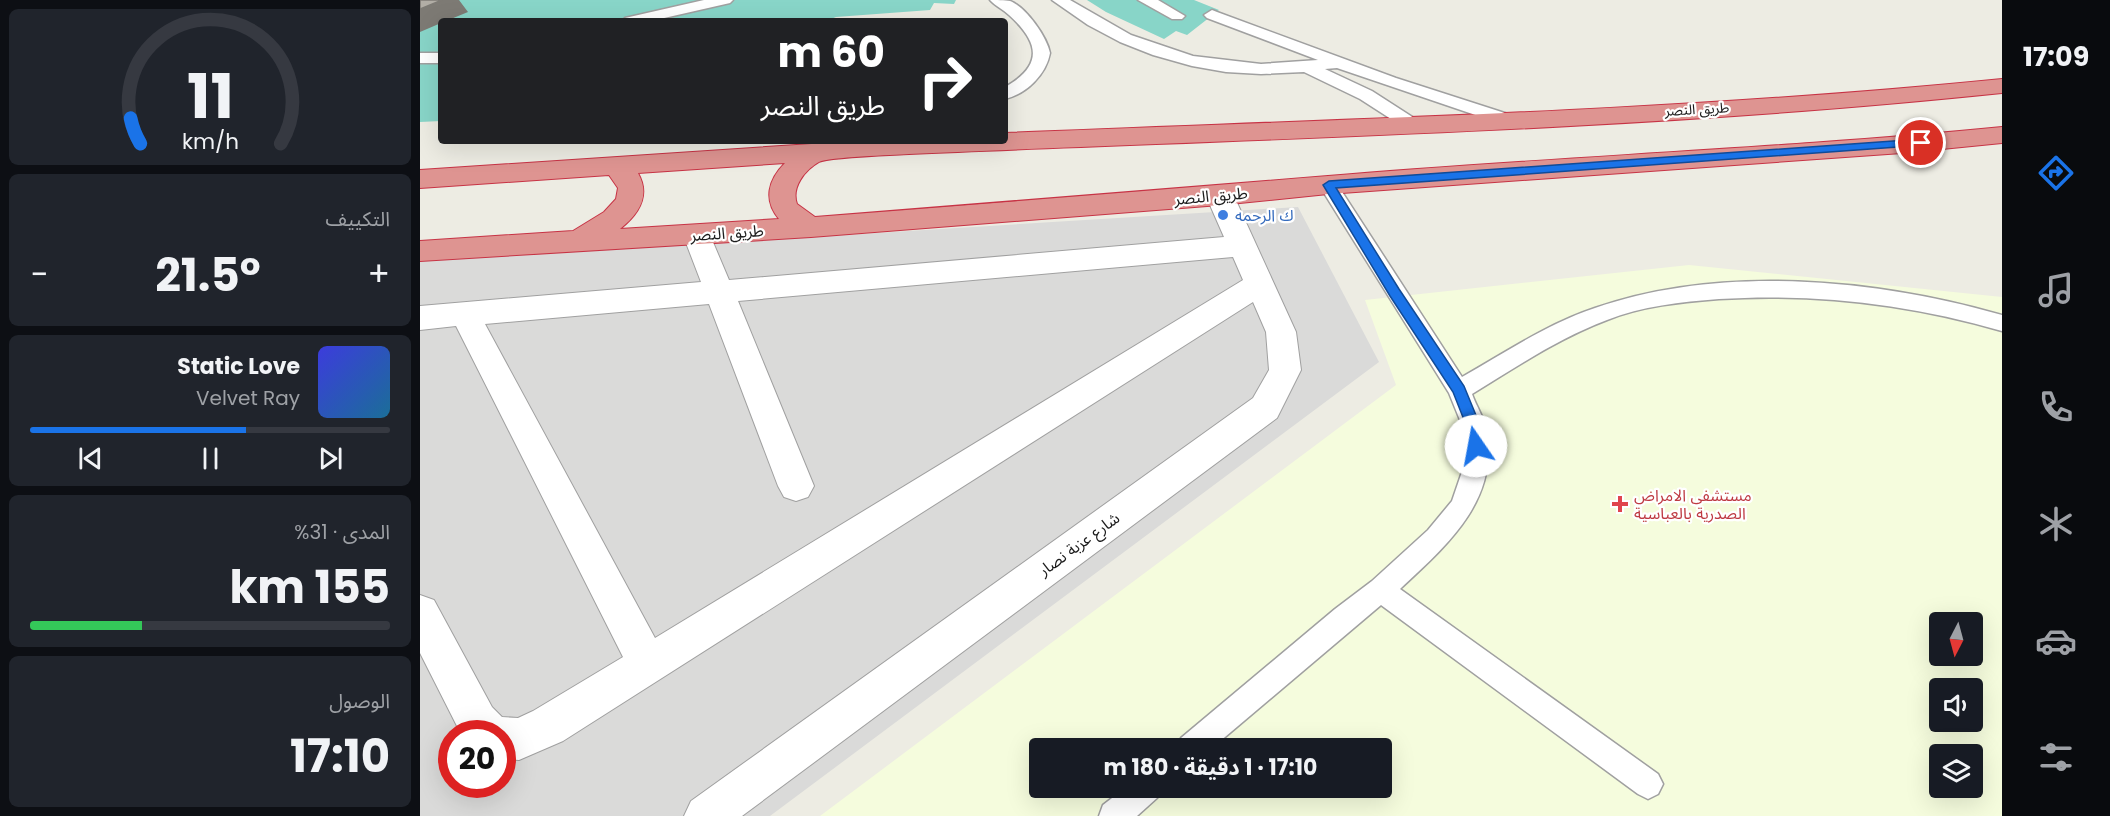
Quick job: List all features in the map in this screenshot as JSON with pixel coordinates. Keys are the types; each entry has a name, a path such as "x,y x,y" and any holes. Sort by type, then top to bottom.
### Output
{"highway":[{"name":"طريق النصر","path":"1008,140 1508,120 1855,101 2002,86"},
{"name":"طريق النصر","path":"420,251 697,236 1220,196 1329,185 1902,145 2002,135"},
{"name":"طريق النصر","path":"420,179 800,150 914,144"},
{"path":"800,150 796,166 785,180 781,194 784,208 794,220 811,227"},
{"path":"574,243 598,232 617,217 629,201 632,186 626,174 614,165"}],"street":[{"name":"شارع عزبة نصار","path":"706,816 1265,408 1285,370 1281,332 1220,196"},
{"path":"697,236 796,486"},
{"path":"420,318 1242,246"},
{"path":"516,739 548,726 1259,284"},
{"path":"465,315 647,663"},
{"path":"420,613 476,720"}],"lane":[{"path":"644,18 725,0"},
{"path":"998,0 1014,10 1033,29 1041,40 1043,52 1039,65 1029,78 1008,92"},
{"path":"1060,0 1095,24 1157,53 1203,64 1228,67 1306,67 1338,62"},
{"path":"1146,0 1181,7"},
{"path":"1411,124 1366,96 1206,20 1508,120"},
{"path":"420,58 438,58"},
{"path":"1203,738 1344,618 1381,590 1437,538 1462,507 1477,463 1475,430 1459,390 1329,185"},
{"path":"1459,390 1583,320 1621,307 1706,291 1810,289 1864,293 1927,304 2002,323"},
{"path":"1381,590 1648,784"},
{"path":"1114,816 1135,798"}],"shaded area":[{"path":"420,0 956,0 954,4 934,3 930,10 834,18 438,18 438,121 420,122"},
{"path":"1087,0 1194,0 1219,10 1187,35 1176,31 1164,39 1106,12"},
{"path":"1298,207 1379,362 770,816 420,816 420,261"},
{"name":"مستشفى الامراض الصدرية بالعباسية","path":"1689,265 2002,297 2002,816 820,816 1396,385 1365,300"}],"building":[{"path":"420,0 442,0 420,9"}],"place":[{"name":"ك الرحمه","path":"1223,215"},
{"name":"مستشفى الامراض الصدرية بالعباسية","path":"1620,504"}],"route":[{"path":"1476,446 1475,430 1459,390 1329,185 1921,143"}]}
